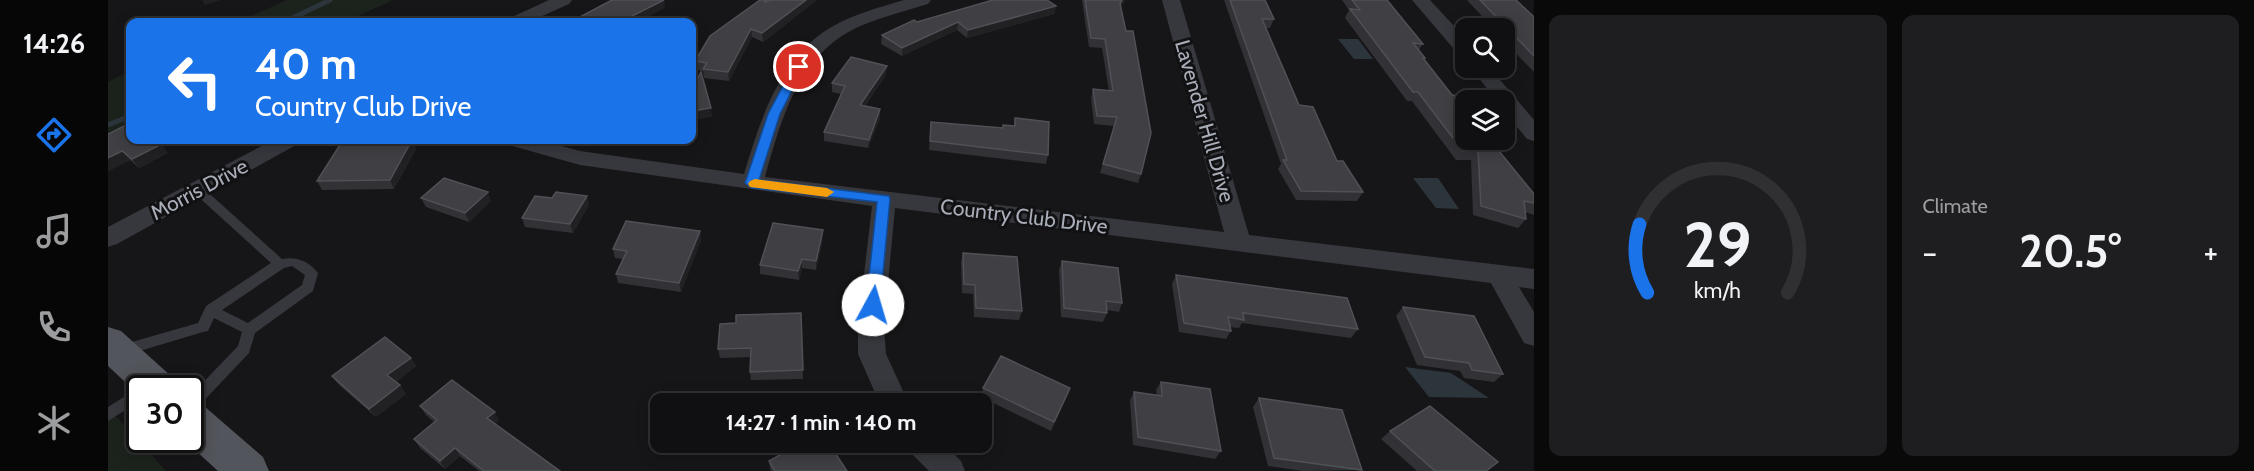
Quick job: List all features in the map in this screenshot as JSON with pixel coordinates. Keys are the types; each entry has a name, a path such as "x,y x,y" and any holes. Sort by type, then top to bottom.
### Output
{"main road":[{"path":"113,347 137,375"},
{"path":"204,432 248,471"}],"street":[{"path":"525,18 563,0"},
{"path":"752,183 774,114 786,88 813,50 830,35 849,26 922,0"},
{"name":"Lavender Hill Drive","path":"1171,0 1239,242"},
{"path":"1421,0 1455,39"},
{"path":"1488,78 1534,134"},
{"name":"Morris Drive","path":"108,238 282,144"},
{"name":"Country Club Drive","path":"530,144 580,158 752,183 1534,279"},
{"path":"884,199 871,326 872,354 890,393"},
{"path":"1499,275 1534,335"},
{"path":"932,453 950,471"}],"lane":[{"path":"197,189 280,264"},
{"path":"113,347 203,327 211,310 280,264 294,261 312,273 308,288 249,330 244,349 204,391"},
{"path":"211,310 249,330"},
{"path":"108,415 126,404"}],"shaded area":[{"path":"287,0 393,0 354,18 247,18"},
{"path":"1338,39 1358,39 1373,59 1354,59"},
{"path":"126,73 126,124 108,133 108,82"},
{"path":"1413,178 1438,178 1459,209 1436,208"},
{"path":"1405,367 1451,373 1489,398 1429,397"},
{"path":"108,408 126,428 126,453 149,453 166,471 108,471"}],"building":[{"path":"612,0 664,0 628,18 578,18"},
{"path":"760,0 766,0 765,2 806,0 762,33 751,29 728,72 703,69 707,63 696,61 710,36"},
{"path":"993,0 1047,0 1056,6 968,30 958,22 902,48 882,35 914,20 917,22"},
{"path":"1085,0 1122,0 1120,4 1126,31 1133,31 1151,133 1141,174 1103,164 1117,117 1097,116 1093,89 1113,91 1105,39 1091,38"},
{"path":"1230,0 1265,0 1274,19 1262,19 1299,105 1313,107 1337,161 1343,161 1363,192 1301,191 1283,160 1287,160"},
{"path":"1352,0 1387,0 1423,44 1413,43 1452,95 1455,95 1455,141 1418,92 1413,92 1350,9 1360,10"},
{"path":"1480,0 1516,0 1534,17 1534,56 1515,36 1515,18 1497,18"},
{"path":"851,57 887,66 860,105 880,109 869,140 824,132 845,86 832,83"},
{"path":"701,72 711,108 696,110 696,81"},
{"path":"1015,118 1049,122 1048,155 930,141 931,122 1003,128 1003,125 1015,126"},
{"path":"126,125 126,144 162,144 132,159 122,151 108,158 108,134"},
{"path":"340,144 410,144 390,180 317,181"},
{"path":"1498,150 1534,194 1534,203 1524,201 1526,219 1481,206 1478,151 1463,151"},
{"path":"444,178 488,192 465,213 421,198"},
{"path":"556,192 587,196 570,224 522,218 535,196 552,198"},
{"path":"626,221 700,231 679,283 616,274 627,251 613,249"},
{"path":"773,223 823,230 816,261 802,259 798,271 760,265"},
{"path":"963,253 1017,257 1022,311 976,308 975,285 964,284"},
{"path":"1062,261 1118,268 1122,303 1106,301 1107,313 1064,308"},
{"path":"1176,275 1347,298 1358,329 1243,313 1244,320 1228,317 1231,331 1184,323"},
{"path":"1403,307 1474,316 1503,374 1472,370 1469,363 1425,357"},
{"path":"801,313 803,370 750,372 751,348 718,349 720,324 736,323 736,315"},
{"path":"385,337 411,358 387,375 400,385 369,409 332,376"},
{"path":"1001,356 1070,388 1054,422 983,388"},
{"path":"452,380 495,412 487,418 560,471 484,471 455,448 440,461 414,439 437,420 420,406"},
{"path":"1161,382 1210,389 1221,451 1138,437 1134,392 1162,396"},
{"path":"1259,398 1342,410 1362,470 1274,458"},
{"path":"1430,406 1498,462 1486,471 1435,471 1390,431"},
{"path":"783,453 835,453 847,471 775,471 769,461"}],"waterway":[{"path":"292,18 330,0"},
{"path":"108,125 126,118"}],"slow traffic":[{"path":"755,184 827,192"}],"route":[{"path":"799,67 774,114 752,183 884,199 873,305"}]}
